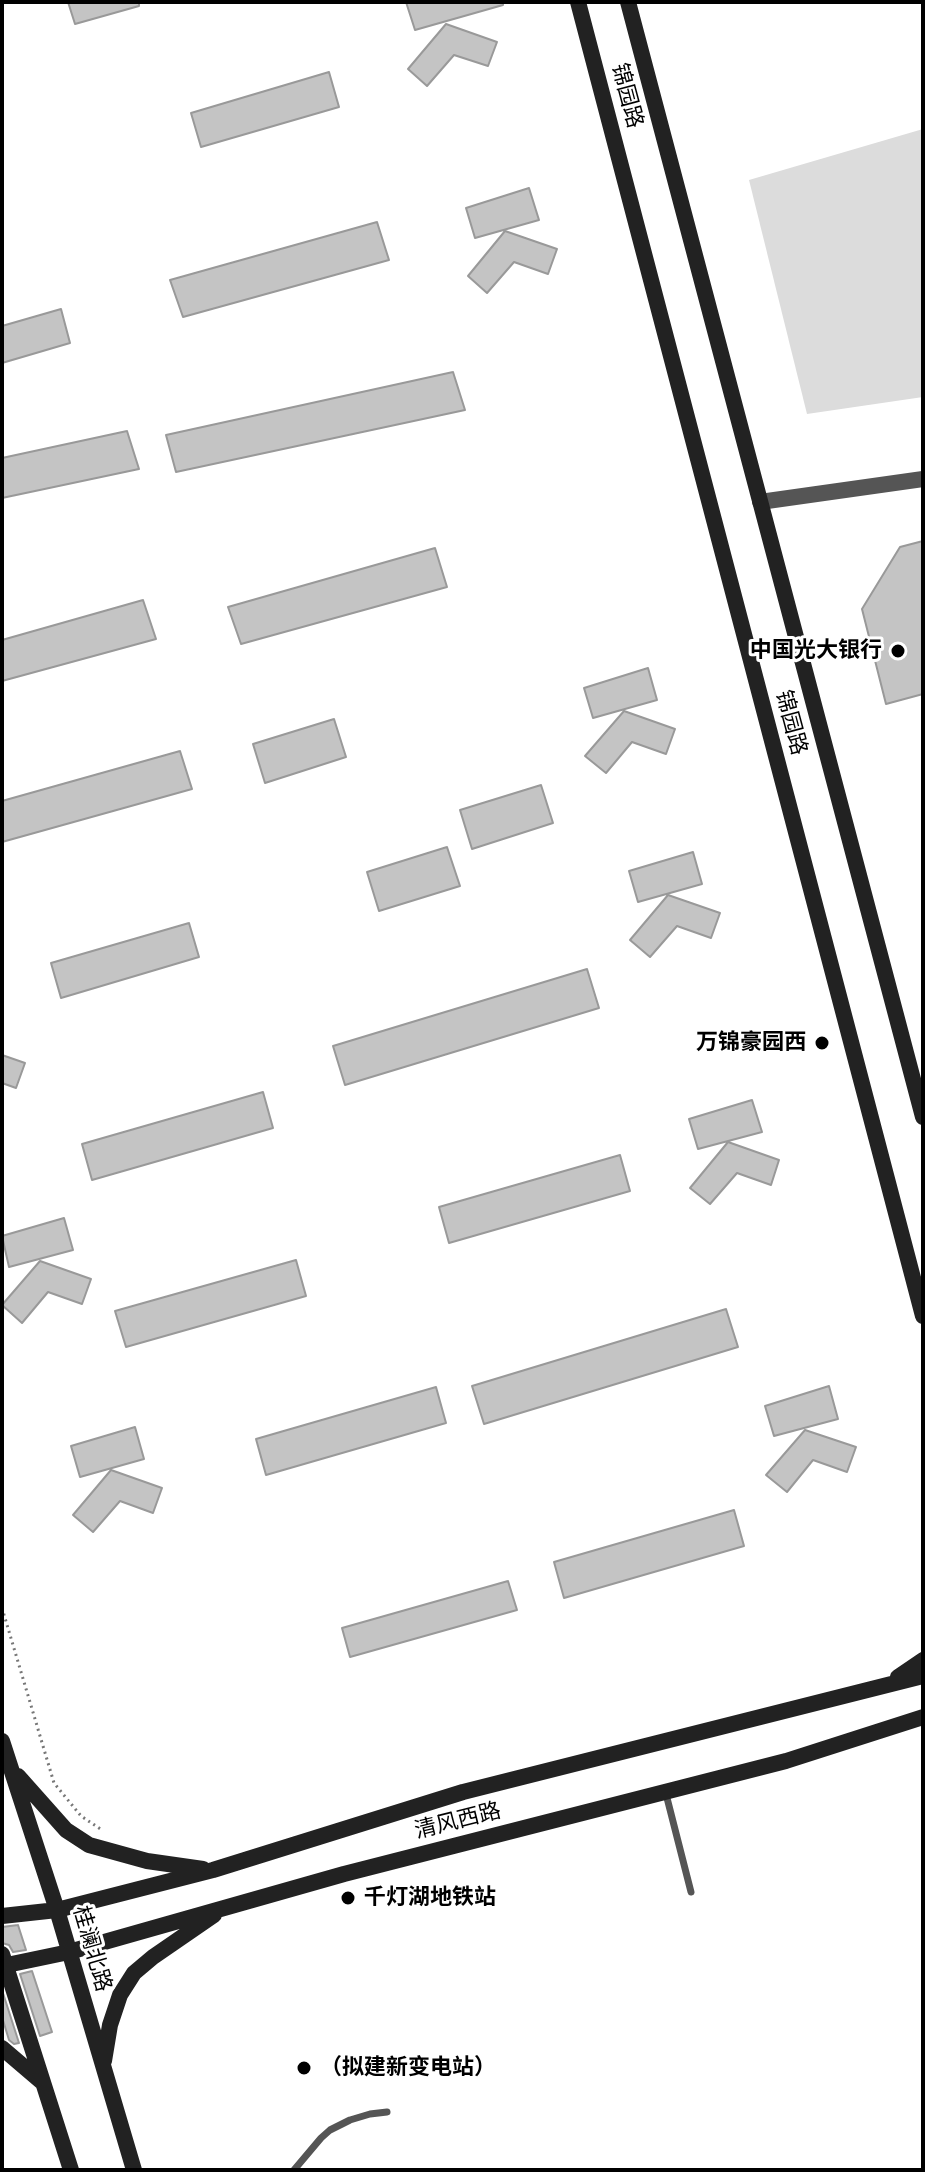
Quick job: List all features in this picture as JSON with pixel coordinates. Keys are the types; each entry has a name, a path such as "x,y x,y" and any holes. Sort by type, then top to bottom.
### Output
{"main road":[{"name":"锦园路","path":"578,2 923,1316"},
{"path":"628,2 923,1117"},
{"path":"886,1685 923,1660"},
{"name":"清风西路","path":"2,1916 57,1910 213,1870 463,1792 923,1676"},
{"name":"清风西路","path":"3,1961 69,1952 226,1906 786,1761 904,1723 923,1720"},
{"name":"桂澜北路","path":"2,1741 57,1910 134,2170"},
{"path":"12,1770 66,1830 89,1845 147,1861 213,1870"},
{"path":"103,2067 110,2025 120,1995 134,1973 226,1906"},
{"path":"3,1961 71,2170"},
{"path":"2,2048 43,2083"}],"street":[{"path":"760,502 923,479"}],"lane":[{"path":"665,1791 691,1892"},
{"path":"294,2170 330,2130 350,2120 387,2112"}],"path":[{"path":"2,1608 54,1783 81,1816 102,1830"}],"shaded area":[{"path":"923,129 923,397 807,414 749,180"}],"building":[{"path":"68,2 139,2 139,6 75,24"},
{"path":"406,2 503,2 503,5 415,30"},
{"path":"446,24 497,42 488,66 454,55 427,86 408,69"},
{"path":"329,72 339,107 201,147 191,113"},
{"path":"529,188 539,220 475,238 466,208"},
{"path":"377,222 389,260 183,317 170,280"},
{"path":"505,231 557,249 548,274 514,262 487,293 468,276"},
{"path":"61,309 70,343 2,363 2,326"},
{"path":"453,372 465,410 176,472 166,435"},
{"path":"127,431 139,469 2,498 2,458"},
{"name":"中国光大银行","path":"923,541 923,694 886,704 862,609 900,547"},
{"path":"435,548 447,587 241,644 228,607"},
{"path":"143,600 156,639 2,681 2,640"},
{"path":"648,668 657,700 593,718 584,688"},
{"path":"624,711 675,729 666,754 632,742 606,773 585,756"},
{"path":"334,719 346,757 265,783 253,744"},
{"path":"180,751 192,789 2,842 2,801"},
{"path":"541,785 553,823 472,849 460,810"},
{"path":"447,847 460,886 379,911 367,872"},
{"path":"693,852 702,884 638,902 629,871"},
{"path":"668,895 720,913 711,938 677,926 650,957 630,940"},
{"path":"189,923 199,957 61,998 51,963"},
{"path":"587,969 599,1008 345,1085 333,1046"},
{"path":"2,1055 25,1063 16,1088 2,1083"},
{"path":"263,1092 273,1128 92,1180 82,1144"},
{"path":"752,1100 762,1132 698,1149 689,1119"},
{"path":"728,1142 779,1160 771,1185 737,1173 710,1204 690,1188"},
{"path":"620,1155 630,1191 449,1243 439,1207"},
{"path":"64,1218 73,1250 9,1267 2,1236"},
{"path":"296,1260 306,1296 126,1347 115,1311"},
{"path":"40,1261 91,1279 82,1304 48,1292 22,1323 2,1305"},
{"path":"726,1309 738,1347 484,1424 472,1386"},
{"path":"829,1386 838,1419 774,1436 765,1406"},
{"path":"436,1387 446,1423 266,1475 256,1439"},
{"path":"135,1427 144,1459 80,1477 71,1446"},
{"path":"805,1430 856,1447 847,1472 813,1460 787,1492 766,1475"},
{"path":"111,1470 162,1488 153,1513 120,1501 93,1532 73,1515"},
{"path":"734,1510 744,1546 564,1598 554,1562"},
{"path":"508,1581 517,1610 350,1657 342,1628"},
{"path":"18,1925 26,1950 13,1952 9,1945 2,1943 2,1927"},
{"path":"32,1971 52,2032 40,2036 20,1974"},
{"path":"2,1990 19,2043 9,2040 2,2017"}],"place":[{"name":"中国光大银行","path":"898,651"},
{"name":"万锦豪园西","path":"822,1043"},
{"name":"千灯湖地铁站","path":"348,1898"},
{"name":"（拟建新变电站）","path":"304,2068"}]}
